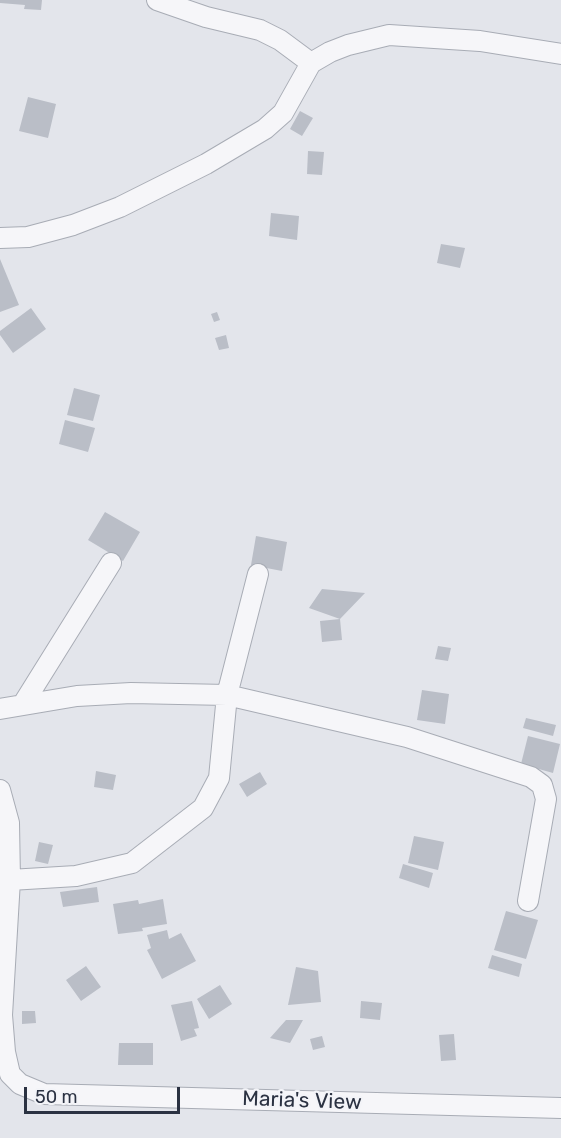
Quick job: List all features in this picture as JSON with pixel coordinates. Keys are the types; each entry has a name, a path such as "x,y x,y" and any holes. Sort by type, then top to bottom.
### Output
{"street":[{"path":"157,0 206,17 260,30 280,40 311,63"},
{"path":"0,238 28,237 73,225 120,207 206,164 265,129 283,113 311,63 348,45 390,35 480,41 561,54"},
{"path":"23,704 111,563"},
{"path":"10,880 76,876 132,863 203,808 219,778 227,695 258,574"},
{"path":"0,709 77,696 227,695 407,737 531,777 542,785 546,799 528,901"},
{"name":"Maria's View","path":"0,790 9,823 10,880 2,1015 5,1052 10,1074 20,1084 44,1094 561,1108"}],"building":[{"path":"0,0 42,0 41,10 24,9 25,5 0,3"},
{"path":"28,97 56,104 48,138 19,131"},
{"path":"300,111 313,118 302,136 290,129"},
{"path":"308,151 324,152 322,175 307,174"},
{"path":"271,213 299,216 297,240 269,236"},
{"path":"441,244 465,248 460,268 437,263"},
{"path":"0,259 19,305 0,312"},
{"path":"31,308 46,329 13,353 0,335 0,331"},
{"path":"217,312 220,320 214,322 211,314"},
{"path":"226,335 229,348 219,350 215,338"},
{"path":"74,388 100,395 93,421 67,415"},
{"path":"65,420 95,428 88,452 59,444"},
{"path":"105,512 140,532 123,561 88,540"},
{"path":"256,536 287,542 282,571 251,565"},
{"path":"322,589 365,593 340,619 309,608"},
{"path":"340,619 342,640 322,642 320,621"},
{"path":"438,646 451,648 448,661 435,659"},
{"path":"422,690 449,694 445,724 417,720"},
{"path":"526,718 556,725 553,736 523,728"},
{"path":"528,736 560,744 553,773 521,764"},
{"path":"96,771 116,775 113,790 94,787"},
{"path":"260,772 267,784 247,797 239,784"},
{"path":"414,836 444,842 438,870 408,863"},
{"path":"39,842 53,845 48,864 35,861"},
{"path":"403,864 433,873 429,888 399,878"},
{"path":"97,887 99,902 63,907 60,892"},
{"path":"163,899 167,924 142,928 143,931 118,934 113,904 138,900 139,904"},
{"path":"506,911 538,920 526,959 494,950"},
{"path":"167,930 169,939 181,933 196,961 162,979 147,950 151,948 147,935"},
{"path":"492,955 522,964 519,977 488,968"},
{"path":"86,966 101,987 81,1001 66,980"},
{"path":"296,967 318,971 321,1002 288,1005"},
{"path":"220,985 232,1004 209,1019 197,999"},
{"path":"192,1001 199,1028 194,1029 197,1036 181,1041 171,1005"},
{"path":"361,1001 382,1003 380,1020 360,1018"},
{"path":"22,1011 35,1011 36,1023 22,1024"},
{"path":"286,1020 303,1020 290,1043 270,1038"},
{"path":"454,1034 456,1060 441,1061 439,1035"},
{"path":"322,1036 325,1047 313,1050 310,1039"},
{"path":"119,1043 153,1043 153,1065 118,1065"}]}
